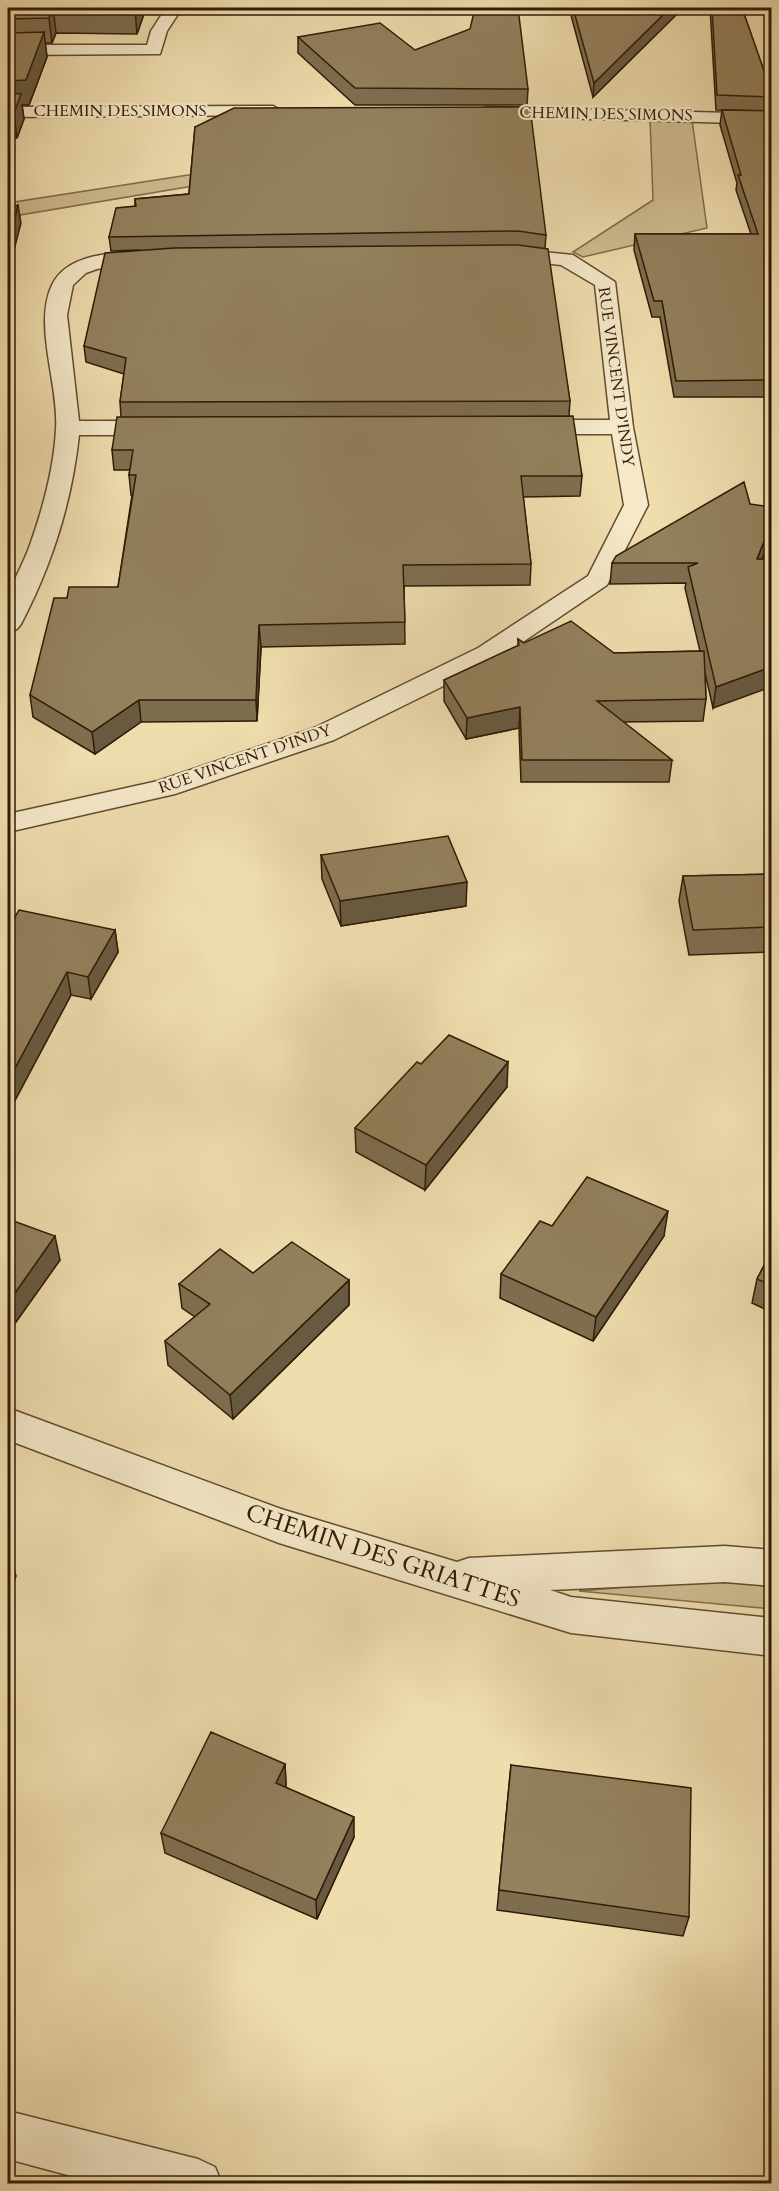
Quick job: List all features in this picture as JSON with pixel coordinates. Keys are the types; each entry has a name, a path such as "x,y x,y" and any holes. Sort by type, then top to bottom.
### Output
{"street":[{"path":"8,50 154,50 159,31 174,8"},
{"name":"CHEMIN DES SIMONS","path":"8,112 290,111"},
{"name":"CHEMIN DES SIMONS","path":"465,112 771,119"},
{"name":"RUE VINCENT D'INDY","path":"11,819 165,788 324,734 487,654 598,580 636,505 621,427 604,282 566,259 518,254 482,254"},
{"path":"8,624 51,524 69,428 57,312 63,284 80,268 111,259 175,256"},
{"path":"504,428 621,427"},
{"path":"69,428 186,428"},
{"name":"CHEMIN DES GRIATTES","path":"8,1424 279,1526 571,1615 771,1637"},
{"path":"446,1577 726,1564 771,1568"},
{"path":"8,2135 198,2184"}],"shaded area":[{"path":"650,119 692,120 707,228 583,257 573,252 653,200"},
{"path":"279,161 211,183 8,217 8,203"},
{"path":"709,1580 771,1586 771,1609 579,1591"}],"building":[{"path":"8,8 53,8 49,18 8,19"},
{"path":"53,8 136,8 135,10"},
{"path":"475,8 518,8 528,89 355,88 298,37 380,23 415,50 470,29"},
{"path":"573,8 670,8 594,83"},
{"path":"712,8 742,8 771,91 771,97 717,95"},
{"path":"44,32 26,80 8,81 8,33"},
{"path":"8,93 21,94 14,113 8,113"},
{"path":"530,107 546,235 518,231 109,237 116,208 136,206 135,199 189,194 195,127 234,108"},
{"path":"722,110 771,111 771,380 676,381 662,301 654,301 635,234 758,234 738,175 741,175"},
{"path":"18,205 8,245 8,210"},
{"path":"518,245 548,249 570,401 120,402 126,358 84,346 105,253 174,248"},
{"path":"573,416 582,476 521,476 531,564 403,565 405,622 259,625 256,700 139,700 92,732 30,695 54,598 67,598 69,587 118,587 136,475 129,475 133,450 112,450 117,417"},
{"path":"744,482 750,504 771,507 771,524 757,559 771,559 771,667 716,687 688,567 698,563 612,563 616,556"},
{"path":"571,621 614,653 704,651 706,699 597,701 672,760 522,760 520,707 467,718 444,680 519,645 518,639 524,643"},
{"path":"448,836 467,882 340,901 321,855"},
{"path":"771,874 771,927 693,930 683,876"},
{"path":"19,910 115,930 88,977 67,972 8,1081 8,929"},
{"path":"449,1035 508,1062 426,1165 355,1128 417,1062 421,1064"},
{"path":"587,1177 668,1211 596,1317 501,1274 540,1221 552,1226"},
{"path":"8,1219 55,1236 8,1303"},
{"path":"292,1242 349,1280 230,1395 165,1341 210,1304 179,1284 220,1249 253,1273"},
{"path":"771,1252 771,1285 757,1279"},
{"path":"211,1732 285,1764 276,1783 354,1817 316,1900 161,1833"},
{"path":"511,1765 691,1788 689,1917 499,1890"}]}
